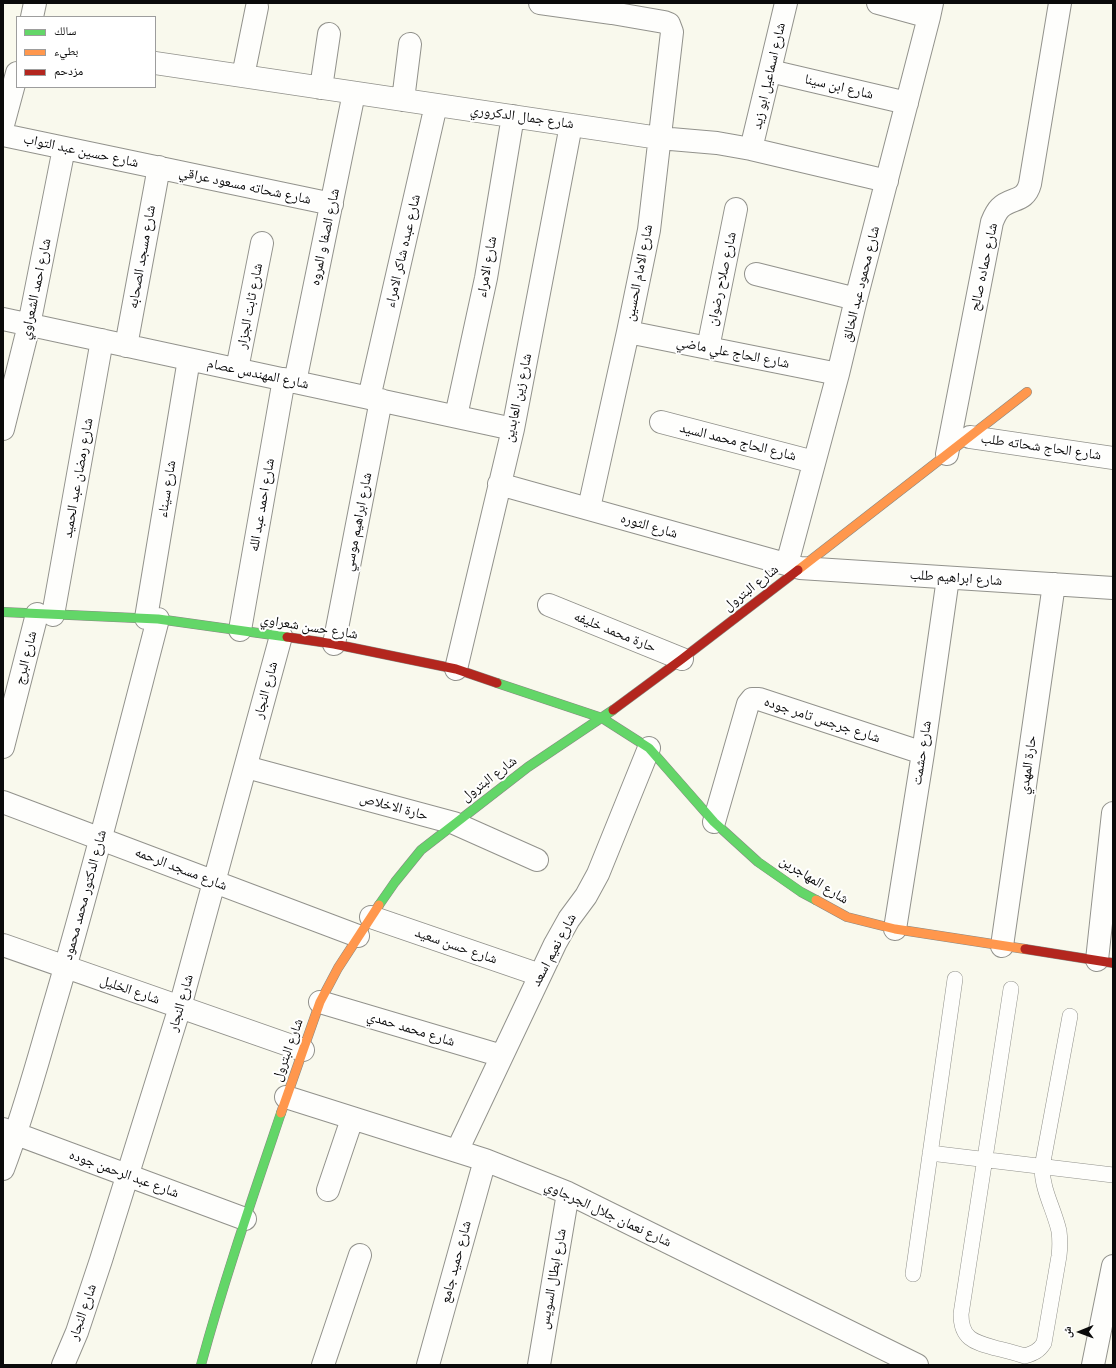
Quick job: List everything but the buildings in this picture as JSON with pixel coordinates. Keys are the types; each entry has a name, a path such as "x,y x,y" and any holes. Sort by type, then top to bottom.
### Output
{"street":[{"path":"32,16 35,3"},
{"path":"540,3 613,8"},
{"name":"شارع اسماعيل ابو زيد","path":"751,149 786,3"},
{"path":"878,3 930,10"},
{"name":"شارع حماده صالح","path":"947,454 992,222 1000,208 1007,203 1021,198 1029,190 1060,3"},
{"path":"244,76 257,7"},
{"name":"شارع الامام الحسين","path":"589,508 649,230 672,35 671,26 666,23 613,8"},
{"name":"شارع محمود عبد الخالق","path":"793,566 814,462 838,374 930,10"},
{"path":"321,88 330,34"},
{"path":"403,100 410,44"},
{"name":"شارع جمال الدكروري","path":"156,63 659,138 717,143 751,149 887,181"},
{"name":"شارع ابن سينا","path":"770,71 907,103"},
{"path":"3,125 16,77"},
{"name":"شارع الصفا و المروه","path":"290,381 332,204 354,93"},
{"name":"شارع عبده شاكر الامراء","path":"375,399 436,105"},
{"name":"شارع الامراء","path":"456,416 486,278 513,116"},
{"name":"شارع زين العابدين","path":"456,669 513,429 572,125"},
{"name":"شارع حسين عبد التواب","path":"3,135 159,168"},
{"name":"شارع احمد الشعراوي","path":"3,429 29,325 64,148"},
{"name":"شارع شحاته مسعود عراقي","path":"159,168 332,204"},
{"name":"شارع مسجد الصحابه","path":"126,346 159,168"},
{"name":"شارع صلاح رضوان","path":"708,348 736,209"},
{"name":"شارع ثابت الجزار","path":"237,369 262,243"},
{"path":"756,274 856,299"},
{"name":"شارع المهندس عصام","path":"3,319 513,429"},
{"name":"شارع الحاج علي ماضي","path":"628,332 838,374"},
{"name":"شارع رمضان عبد الحميد","path":"45,614 102,340"},
{"name":"شارع سيناء","path":"152,618 189,359"},
{"name":"شارع احمد عبد الله","path":"240,630 290,381"},
{"name":"شارع البترول","path":"201,1365 212,1324 245,1219 302,1050 320,1002 338,968 358,936 395,882 420,850 528,767 602,718 682,659 793,566 970,437 1027,392"},
{"name":"شارع ابراهيم موسي","path":"334,644 375,399"},
{"name":"شارع الحاج محمد السيد","path":"661,422 814,462"},
{"name":"شارع الحاج شحاته طلب","path":"970,437 1113,458"},
{"name":"شارع الثوره","path":"499,484 793,566"},
{"name":"شارع ابراهيم طلب","path":"793,566 948,578 1113,588"},
{"name":"شارع حشمت","path":"895,928 923,753 948,578"},
{"name":"حارة المهدي","path":"1002,946 1054,584"},
{"name":"حارة محمد خليفه","path":"549,605 682,659"},
{"name":"شارع حسن شعراوي","path":"3,612 152,618 334,644 456,669 602,718"},
{"name":"شارع البرج","path":"3,747 45,614"},
{"name":"شارع الدكتور محمد محمود","path":"3,1169 10,1131 65,967 101,838 152,618"},
{"name":"شارع النجار","path":"64,1365 77,1332 128,1175 180,1007 281,636"},
{"name":"شارع جرجس تامر جوده","path":"714,822 748,704 752,699 759,699 923,753"},
{"name":"شارع المهاجرين","path":"602,718 649,748 714,822 758,862 801,892 846,917 895,928 1105,962"},
{"name":"شارع نعيم اسعد","path":"458,1152 540,975 569,919 586,896 598,874 649,748"},
{"name":"حارة الاخلاص","path":"246,767 454,823 537,860"},
{"name":"شارع مسجد الرحمه","path":"3,802 358,936"},
{"path":"1105,962 1113,813"},
{"name":"شارع حسن سعيد","path":"371,917 540,975"},
{"name":"شارع الخليل","path":"3,945 302,1050"},
{"name":"شارع محمد حمدي","path":"320,1002 502,1056"},
{"name":"شارع نعمان جلال الجرجاوي","path":"286,1097 484,1160 568,1193 917,1365"},
{"path":"328,1190 352,1119"},
{"name":"شارع عبد الرحمن جوده","path":"10,1131 245,1219"},
{"name":"شارع حميد جامع","path":"428,1365 484,1160"},
{"name":"شارع ابطال السويس","path":"539,1365 568,1193"},
{"path":"323,1365 360,1255"},
{"path":"1093,1365 1113,1266"}],"lane":[{"path":"913,1274 955,979"},
{"path":"1011,990 984,1160 961,1322 963,1330 974,1342 1025,1356 1033,1354 1039,1350 1044,1343 1060,1250 1059,1230 1044,1187 1042,1167 1070,1016"},
{"path":"930,1153 1113,1175"}],"traffic: fast":[{"path":"3,612 158,619 287,637"},
{"path":"497,683 602,718 649,748 714,822 758,862 801,892 816,900"},
{"path":"379,905 395,882 421,850 528,767 613,710"},
{"path":"201,1365 229,1270 281,1113"}],"traffic: slow":[{"path":"798,570 1027,392"},
{"path":"816,900 847,917 895,929 1025,949"},
{"path":"281,1113 320,1002 338,968 379,905"}],"traffic: jam":[{"path":"613,710 798,570"},
{"path":"287,637 334,644 456,669 497,683"},
{"path":"1025,949 1113,963"}]}
